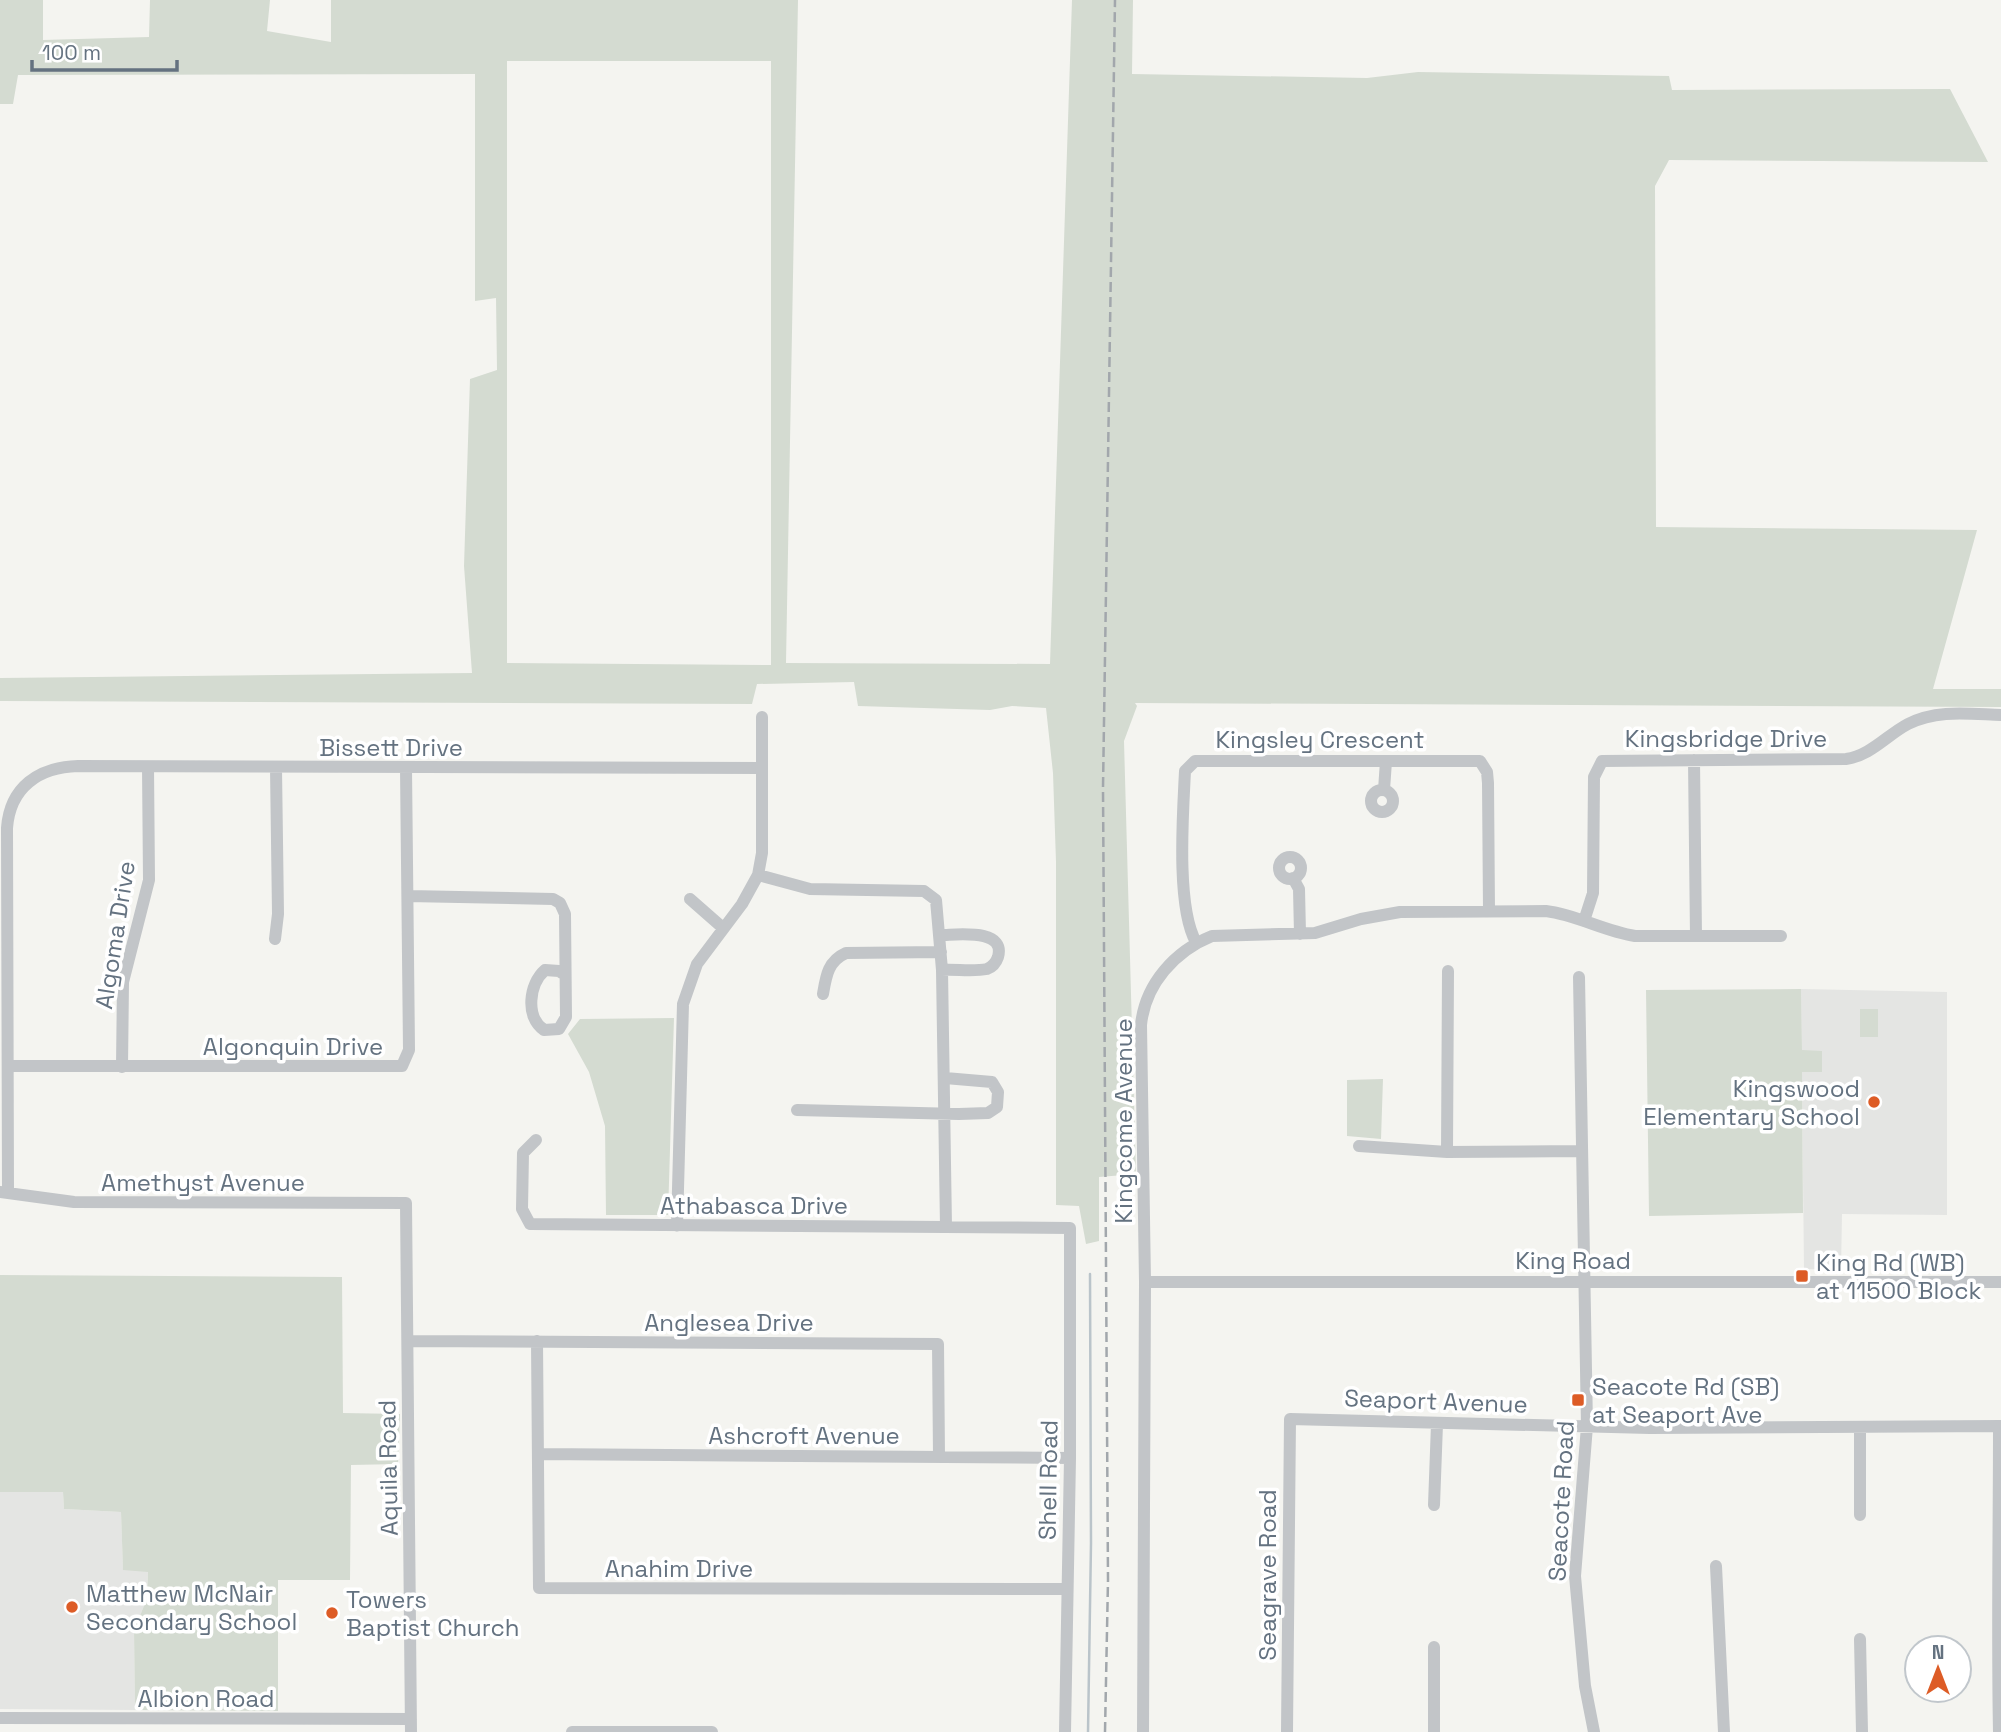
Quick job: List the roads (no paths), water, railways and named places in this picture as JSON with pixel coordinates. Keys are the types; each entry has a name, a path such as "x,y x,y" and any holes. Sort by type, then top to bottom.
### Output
{"street":[{"name":"Kingsbridge Drive","path":"1584,921 1593,893 1597,768 1602,761 1846,760 1866,753 1899,729 1927,716 2001,715"},
{"path":"677,1226 683,1004 696,964 742,904 758,875 762,853 762,718"},
{"name":"Kingsley Crescent","path":"1196,942 1190,931 1184,902 1184,783 1188,764 1202,760 1470,760 1484,765 1488,783 1489,911"},
{"path":"1694,760 1696,936"},
{"path":"1384,790 1386,761"},
{"name":"Bissett Drive","path":"4,917 8,815 24,785 41,774 62,767 762,768"},
{"name":"Algoma Drive","path":"122,1067 123,982 149,880 149,767"},
{"path":"275,939 278,914 276,768"},
{"name":"Algonquin Drive","path":"9,1066 402,1066 409,1050 406,768"},
{"path":"758,875 810,889 924,891 933,896 939,906 946,1112 946,1227"},
{"path":"1293,878 1299,889 1300,934"},
{"path":"408,896 554,899 560,903 565,914 565,975 565,1020 555,1031 544,1030 537,1026 533,1014 534,985 545,970 559,971 565,975"},
{"path":"690,899 723,928"},
{"path":"1196,942 1212,936 1231,934 1300,934 1333,930 1361,919 1400,912 1489,911 1546,911 1635,936 1781,936"},
{"path":"4,917 9,1066 4,1193"},
{"path":"940,935 986,936 995,942 998,950 996,961 989,968 942,970"},
{"name":"Kingcome Avenue","path":"1145,1283 1143,1007 1159,977 1196,942"},
{"path":"823,994 827,971 834,961 846,953 941,952"},
{"path":"1447,1152 1448,971"},
{"name":"Seacote Road","path":"1580,977 1580,1151 1587,1426 1575,1576 1585,1686 1594,1732"},
{"path":"797,1110 988,1113 997,1107 999,1097 992,1082 945,1078"},
{"name":"Athabasca Drive","path":"536,1140 523,1153 522,1209 527,1222 677,1226 1070,1228"},
{"path":"1359,1146 1447,1152 1580,1151"},
{"name":"Amethyst Avenue","path":"4,1193 86,1202 406,1203"},
{"name":"Aquila Road","path":"406,1203 411,1725"},
{"name":"Shell Road","path":"1065,1732 1070,1458 1070,1228"},
{"name":"King Road","path":"1145,1283 2001,1282"},
{"path":"1143,1732 1145,1283"},
{"name":"Anglesea Drive","path":"408,1341 938,1345 939,1457"},
{"name":"Anahim Drive","path":"537,1341 539,1588 1067,1589"},
{"name":"Seaport Avenue","path":"1290,1419 1354,1418 1437,1424 1587,1426 2000,1426"},
{"name":"Seagrave Road","path":"1287,1732 1290,1419"},
{"path":"1434,1505 1437,1424"},
{"path":"1999,1732 1996,1585 2000,1548 2000,1426"},
{"path":"1860,1428 1860,1515"},
{"name":"Ashcroft Avenue","path":"538,1454 1070,1458"},
{"path":"1716,1566 1724,1732"},
{"path":"1860,1639 1862,1732"},
{"path":"1434,1647 1434,1732"},
{"name":"Albion Road","path":"0,1718 411,1725"},
{"path":"572,1732 712,1732"}],"waterway":[{"path":"1088,1732 1091,1543 1090,1274"}],"railway":[{"path":"1105,1732 1108,1580 1103,788 1115,0"}],"place":[{"name":"Kingswood Elementary School","path":"1874,1102"},
{"name":"King Rd (WB) at 11500 Block","path":"1802,1276"},
{"name":"Seacote Rd (SB) at Seaport Ave","path":"1578,1400"},
{"name":"Matthew McNair Secondary School","path":"72,1607"},
{"name":"Towers Baptist Church","path":"332,1613"}]}
